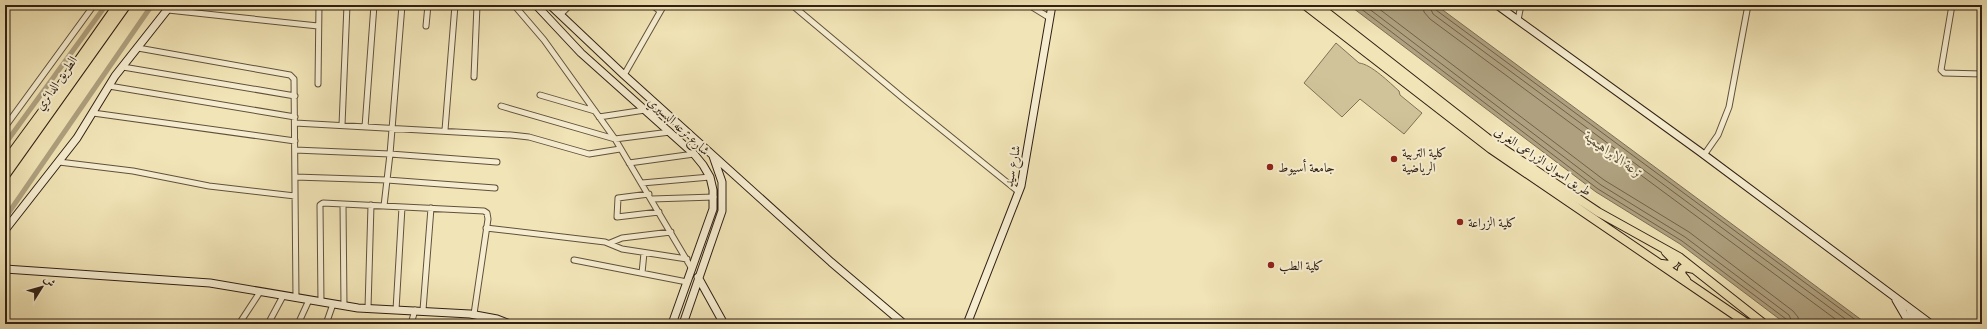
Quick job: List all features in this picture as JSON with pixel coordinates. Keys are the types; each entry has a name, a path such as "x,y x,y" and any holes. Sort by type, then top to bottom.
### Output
{"highway":[{"name":"الطريق الدائري","path":"5,163 118,5"},
{"name":"الطريق الدائري","path":"5,175 126,5"}],"main road":[{"name":"طريق اسوان الزراعى الغربى","path":"1305,5 1468,132 1748,324"},
{"name":"طريق اسوان الزراعى الغربى","path":"1317,5 1499,146 1598,212 1679,257 1764,324"},
{"path":"1659,263 1669,265 1674,262 1673,259 1661,248"},
{"path":"1688,282 1681,274 1682,269 1685,267 1695,269"}],"street":[{"path":"5,127 94,5"},
{"path":"318,84 319,5"},
{"path":"342,125 347,5"},
{"path":"365,127 374,5"},
{"path":"384,206 390,154 402,5"},
{"path":"426,26 428,5"},
{"path":"445,130 455,5"},
{"path":"474,77 478,5"},
{"path":"514,5 536,29 614,139 687,259 691,271 700,278 724,324"},
{"name":"شارع ترعه البسيري","path":"536,5 580,53 694,154 710,177 714,197 710,219 672,324"},
{"path":"550,5 624,75 831,262 904,324"},
{"path":"560,15 570,5"},
{"path":"652,5 660,11"},
{"path":"624,75 664,5"},
{"path":"792,5 928,119 1013,186 1020,189"},
{"path":"1029,5 1050,18"},
{"name":"شارع سيد","path":"966,324 1020,189 1052,5"},
{"path":"1497,5 1704,155 1931,324"},
{"path":"1518,20 1521,5"},
{"path":"1704,155 1725,122 1748,5"},
{"path":"1952,5 1941,70 1944,73 1982,74"},
{"path":"5,230 59,162 93,113 108,86 170,7 318,26"},
{"path":"138,48 290,75 294,79 296,298"},
{"path":"123,67 295,96"},
{"path":"108,86 295,117"},
{"path":"540,95 595,111"},
{"path":"501,106 614,139 670,132"},
{"path":"599,117 645,110"},
{"path":"93,113 295,142"},
{"path":"295,123 445,130 529,137 589,154 620,149"},
{"path":"295,150 390,154 497,162"},
{"path":"629,163 694,154"},
{"name":"شارع ترعه البسيري","path":"683,324 719,220 723,201 722,182 712,154"},
{"path":"59,162 133,171 209,186 295,196"},
{"path":"295,177 387,180 495,188"},
{"path":"642,183 710,177"},
{"path":"659,212 617,217 618,198 650,196 714,197"},
{"path":"321,302 319,208 323,203 484,211 488,216 474,314"},
{"path":"343,204 344,306"},
{"path":"368,308 371,206"},
{"path":"396,310 402,207"},
{"path":"423,310 431,208"},
{"path":"486,228 610,243 622,249 687,259"},
{"path":"610,243 622,238 671,232"},
{"path":"642,273 644,253"},
{"path":"574,260 687,282"},
{"path":"5,269 210,284 344,306 474,314 497,319 510,324"},
{"path":"239,324 260,292"},
{"path":"268,324 283,296"},
{"path":"1895,298 1910,324"},
{"path":"298,324 309,300"},
{"path":"326,324 333,304"},
{"path":"1909,308 1918,324"},
{"path":"412,324 415,310"}],"shaded area":[{"path":"1336,43 1359,63 1364,64 1380,74 1399,91 1400,95 1422,113 1404,134 1360,99 1342,117 1304,83"}],"water":[{"name":"ترعة الابراهيمية","path":"1349,5 1436,5 1867,324 1786,324 1680,244 1596,192"}],"waterway":[{"path":"5,144 106,5"},
{"path":"5,218 152,5"}],"place":[{"name":"كلية التربية الرياضية","path":"1394,159"},
{"name":"جامعة أسيوط","path":"1270,167"},
{"name":"كلية الزراعة","path":"1460,222"},
{"name":"كلية الطب","path":"1271,265"}]}
